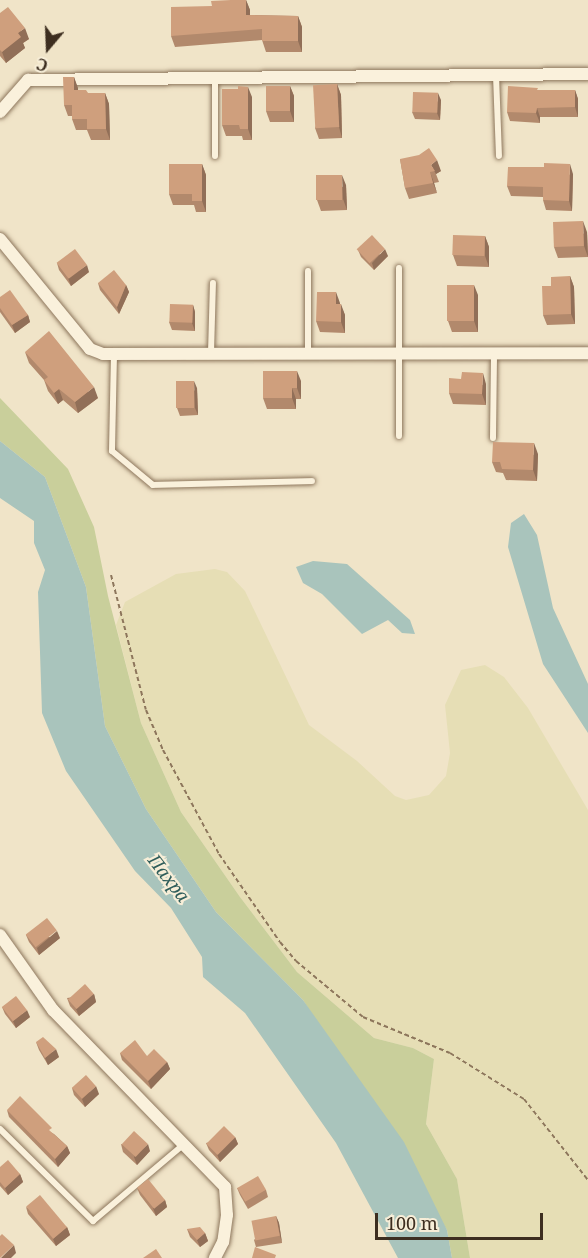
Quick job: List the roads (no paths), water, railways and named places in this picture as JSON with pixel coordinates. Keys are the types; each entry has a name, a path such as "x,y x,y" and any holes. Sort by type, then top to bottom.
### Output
{"street":[{"path":"0,112 28,80 588,74"},
{"path":"0,239 90,350 114,354 588,353"},
{"path":"0,935 53,1010 225,1188 226,1215 223,1242 215,1258"}],"lane":[{"path":"496,75 499,156"},
{"path":"215,78 215,156"},
{"path":"399,268 399,436"},
{"path":"308,271 308,354"},
{"path":"211,354 213,283"},
{"path":"493,438 494,353"},
{"path":"114,354 112,451 153,485 312,481"},
{"path":"0,1129 93,1221 184,1144"}],"water":[{"name":"Пахра","path":"0,441 45,477 86,587 105,726 146,809 216,912 303,1000 404,1142 447,1230 452,1258 398,1258 336,1143 245,1013 203,977 202,957 171,908 135,871 66,771 42,713 38,592 45,570 34,543 34,521 0,498"},
{"path":"524,514 537,535 553,608 588,684 588,733 543,664 508,547 511,523"},
{"path":"313,561 347,564 410,620 415,634 402,633 388,620 362,634 322,594 303,583 296,567"}]}
